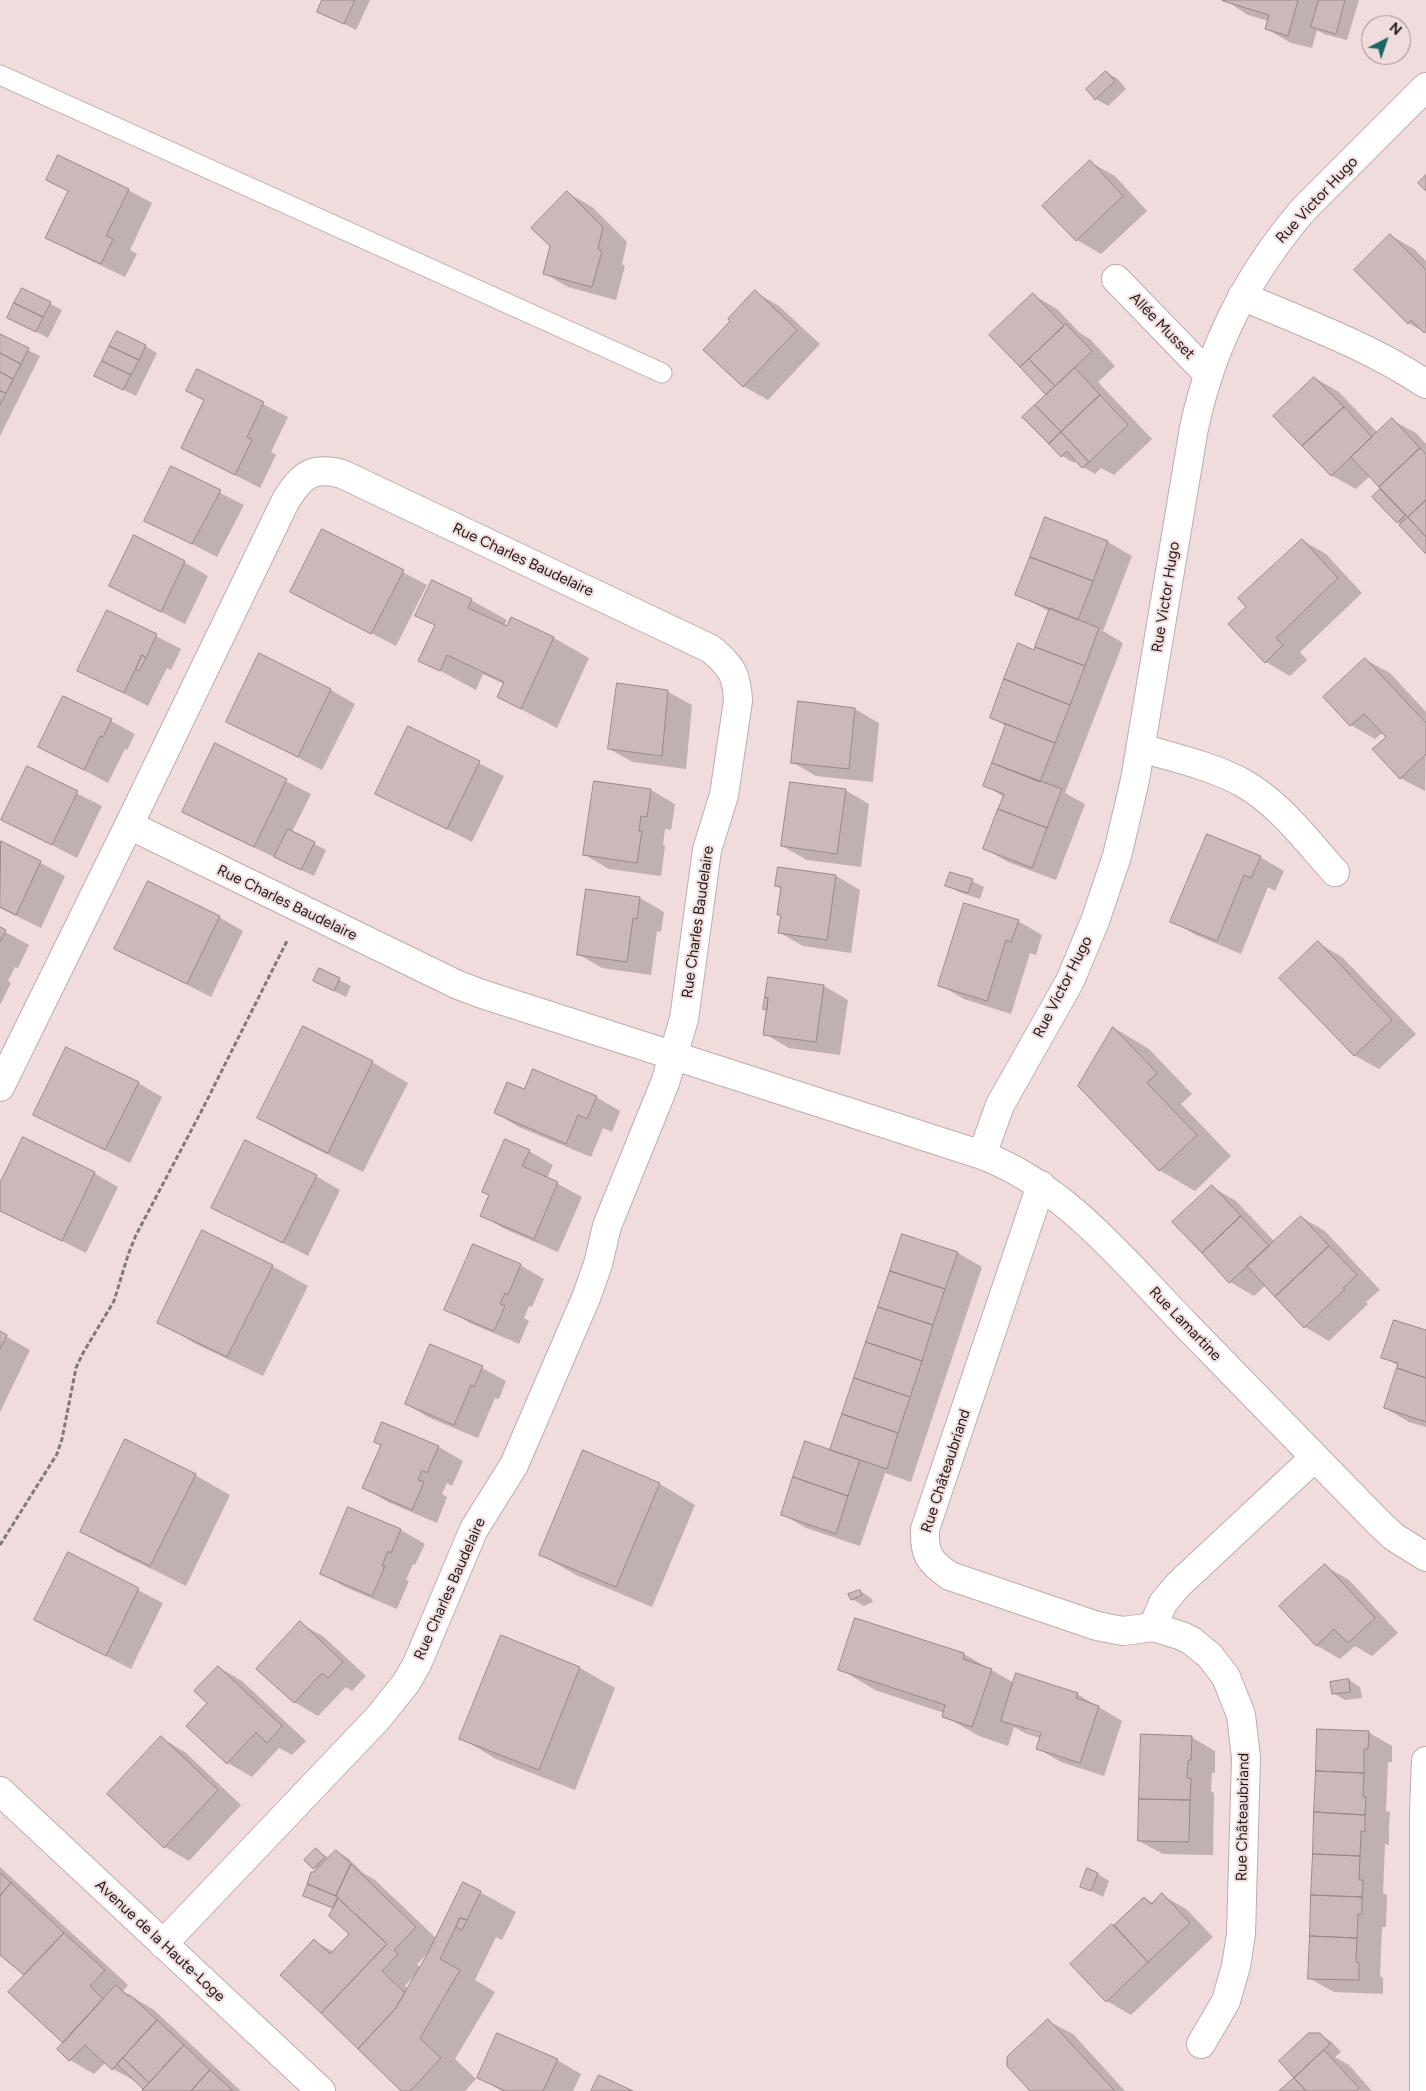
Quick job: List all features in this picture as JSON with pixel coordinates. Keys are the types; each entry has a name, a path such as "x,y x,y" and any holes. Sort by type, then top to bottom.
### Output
{"street":[{"name":"Rue Victor Hugo","path":"982,1154 1000,1105 1070,981 1096,921 1107,889 1129,811 1141,748 1194,428 1208,374 1218,348 1242,296 1261,264 1293,222 1426,88"},
{"name":"Allée Musset","path":"1116,279 1208,374"},
{"path":"1242,296 1370,351 1392,362 1426,384"},
{"name":"Rue Charles Baudelaire","path":"0,1087 290,494 300,480 309,474 319,470 342,474 711,648 733,671 737,685 738,701 727,778 724,795 707,850 684,1019 674,1056 607,1226 598,1264 586,1298 514,1465 474,1529 417,1664 406,1683 378,1718 163,1944"},
{"path":"1141,748 1223,773 1244,784 1262,796 1280,812 1335,872"},
{"name":"Rue Charles Baudelaire","path":"129,825 458,985 915,1133"},
{"name":"Rue Lamartine","path":"915,1133 982,1154 1004,1163 1041,1185 1074,1212 1378,1523 1394,1537 1426,1557"},
{"name":"Rue Châteaubriand","path":"1041,1185 925,1529 926,1550 930,1560 950,1576 1097,1626 1123,1631 1153,1627 1192,1641 1219,1666 1232,1688 1243,1727 1246,1758 1239,1950 1226,2001 1201,2044"},
{"path":"1153,1627 1163,1603 1178,1585 1315,1457"},
{"path":"1424,2091 1424,1811 1426,1761"},
{"name":"Avenue de la Haute-Loge","path":"0,1791 319,2090"}],"lane":[{"path":"0,75 662,373"}],"path":[{"path":"0,1546 57,1454 62,1439 72,1384 79,1361 114,1301 136,1235 202,1110 289,937"}],"building":[{"path":"322,0 355,0 344,24 317,12"},
{"path":"1223,0 1298,0 1288,36 1265,29 1269,15"},
{"path":"1319,0 1345,0 1336,34 1311,27"},
{"path":"1106,71 1115,81 1095,100 1086,89"},
{"path":"58,155 129,189 106,236 113,239 101,264 45,238 68,191 46,180"},
{"path":"1090,160 1123,196 1076,241 1042,206"},
{"path":"1426,175 1426,191 1418,183"},
{"path":"567,191 603,227 598,249 602,251 592,287 543,274 550,246 531,228"},
{"path":"1390,234 1426,270 1426,331 1424,333 1411,320 1408,324 1354,270"},
{"path":"22,288 51,302 43,317 14,303"},
{"path":"755,290 797,330 743,387 703,350"},
{"path":"1033,293 1064,326 1020,367 989,335"},
{"path":"14,303 43,317 36,332 7,318"},
{"path":"1066,324 1092,351 1055,386 1029,359"},
{"path":"117,331 146,345 139,360 109,346"},
{"path":"0,334 29,348 21,364 0,353"},
{"path":"109,346 139,360 131,375 102,361"},
{"path":"0,353 21,364 13,379 0,372"},
{"path":"1029,359 1055,386 1046,395 1020,367"},
{"path":"102,361 131,375 123,390 94,376"},
{"path":"1075,368 1100,395 1061,432 1035,405"},
{"path":"197,369 264,402 247,437 252,440 235,475 181,448 204,400 186,391"},
{"path":"0,372 13,379 6,393 0,391"},
{"path":"1314,377 1344,407 1302,446 1273,416"},
{"path":"0,391 6,393 0,405"},
{"path":"1100,395 1128,425 1089,462 1061,432"},
{"path":"1035,405 1061,432 1049,444 1022,417"},
{"path":"1344,407 1372,437 1331,476 1302,446"},
{"path":"1392,418 1420,448 1379,487 1351,457"},
{"path":"1061,432 1089,462 1082,468 1067,451 1061,457 1049,444"},
{"path":"1420,448 1426,454 1426,500 1408,517 1379,487"},
{"path":"171,466 221,490 192,544 144,521"},
{"path":"1380,489 1405,515 1397,523 1372,497"},
{"path":"1426,500 1426,537 1408,517"},
{"path":"1045,517 1108,541 1093,581 1030,557"},
{"path":"1408,517 1426,537 1426,554 1399,525"},
{"path":"322,529 404,570 371,634 290,592"},
{"path":"134,535 185,561 161,612 109,586"},
{"path":"1302,539 1338,578 1276,638 1283,645 1265,663 1228,624 1246,607 1238,598"},
{"path":"1030,557 1093,581 1078,620 1015,595"},
{"path":"432,580 472,599 468,608 507,626 511,617 554,637 521,709 497,697 504,682 447,655 440,671 418,661 435,625 415,616"},
{"path":"1050,608 1099,628 1085,666 1035,647"},
{"path":"107,610 157,634 146,658 142,655 124,693 77,671"},
{"path":"1018,643 1034,650 1035,647 1085,666 1070,705 1004,679"},
{"path":"259,653 331,689 298,757 226,722"},
{"path":"142,655 146,658 139,671 136,669"},
{"path":"1365,658 1426,723 1426,754 1400,779 1372,749 1386,737 1364,714 1350,726 1323,697"},
{"path":"1004,679 1070,705 1055,743 990,718"},
{"path":"617,683 668,690 662,756 608,749"},
{"path":"63,696 112,719 103,737 100,736 84,770 38,747"},
{"path":"798,701 855,708 849,769 791,763"},
{"path":"1006,724 1055,743 1040,782 992,763"},
{"path":"408,726 480,761 447,829 375,794"},
{"path":"215,743 287,779 254,847 182,812"},
{"path":"992,763 1062,789 1047,828 998,809 1004,794 983,786"},
{"path":"27,766 78,791 52,845 1,820"},
{"path":"594,781 651,789 647,817 641,816 639,831 642,831 637,863 583,855"},
{"path":"790,782 846,789 837,854 781,846"},
{"path":"998,809 1047,828 1032,868 983,849"},
{"path":"288,829 315,842 301,870 274,857"},
{"path":"1207,834 1261,856 1251,878 1244,875 1217,941 1170,922"},
{"path":"1,841 41,861 16,915 0,907"},
{"path":"778,867 836,875 827,940 778,933 781,915 777,915 781,887 775,886"},
{"path":"950,872 973,879 968,893 945,886"},
{"path":"148,881 220,916 187,984 114,949"},
{"path":"586,889 640,897 637,919 633,918 627,962 577,955"},
{"path":"964,903 1019,920 1011,942 1006,940 987,1001 938,986"},
{"path":"0,927 6,930 0,942"},
{"path":"1318,941 1392,1020 1354,1056 1279,978"},
{"path":"319,968 340,978 334,991 313,981"},
{"path":"768,977 824,985 816,1042 763,1035 768,998 765,997"},
{"path":"765,997 768,998 767,1010 763,1009"},
{"path":"303,1026 373,1061 328,1153 257,1118"},
{"path":"1113,1027 1157,1073 1147,1083 1197,1135 1159,1171 1078,1086"},
{"path":"66,1047 139,1082 105,1150 33,1115"},
{"path":"533,1069 597,1096 587,1119 578,1115 566,1144 494,1113 507,1082 524,1089"},
{"path":"23,1137 95,1172 62,1241 0,1211 0,1183"},
{"path":"505,1139 530,1150 522,1166 558,1182 534,1239 480,1216 489,1195 482,1192"},
{"path":"245,1140 317,1175 283,1243 211,1208"},
{"path":"1212,1185 1241,1216 1202,1253 1172,1222"},
{"path":"1241,1216 1269,1246 1229,1283 1202,1253"},
{"path":"1301,1216 1329,1246 1275,1297 1247,1266"},
{"path":"202,1230 273,1265 227,1357 157,1323"},
{"path":"902,1234 958,1252 945,1289 890,1271"},
{"path":"473,1244 521,1264 508,1295 505,1293 500,1304 505,1306 494,1331 444,1310"},
{"path":"1329,1246 1357,1275 1304,1328 1275,1297"},
{"path":"890,1271 945,1289 933,1325 878,1307"},
{"path":"878,1307 933,1325 922,1361 866,1342"},
{"path":"1394,1320 1426,1330 1426,1378 1397,1368 1398,1363 1381,1358"},
{"path":"0,1331 7,1335 0,1349"},
{"path":"866,1342 922,1361 910,1397 854,1378"},
{"path":"430,1344 483,1366 474,1387 471,1385 454,1425 405,1404"},
{"path":"1397,1368 1426,1378 1426,1422 1384,1408"},
{"path":"854,1378 910,1397 898,1433 842,1414"},
{"path":"842,1414 898,1433 887,1469 830,1450"},
{"path":"382,1422 439,1446 427,1473 422,1470 418,1480 424,1482 412,1510 362,1488 381,1445 374,1442"},
{"path":"125,1439 196,1474 150,1566 80,1532"},
{"path":"805,1441 860,1460 848,1496 793,1477"},
{"path":"583,1450 660,1483 616,1587 539,1555"},
{"path":"793,1477 848,1496 836,1534 781,1515"},
{"path":"348,1507 401,1529 391,1553 388,1551 382,1566 385,1566 372,1596 320,1574"},
{"path":"68,1552 139,1588 106,1656 34,1620"},
{"path":"1325,1564 1375,1618 1348,1643 1334,1629 1316,1646 1279,1606"},
{"path":"860,1590 862,1595 851,1600 848,1594"},
{"path":"855,1618 964,1653 963,1659 992,1669 972,1727 942,1717 945,1705 838,1670"},
{"path":"300,1621 343,1662 328,1678 322,1673 294,1703 256,1669"},
{"path":"501,1635 580,1667 539,1770 459,1739"},
{"path":"218,1666 282,1726 267,1743 256,1732 227,1764 186,1726 207,1703 194,1691"},
{"path":"1016,1673 1078,1693 1076,1698 1099,1706 1080,1763 1036,1749 1041,1733 1001,1721"},
{"path":"1349,1679 1350,1692 1332,1694 1330,1682"},
{"path":"1317,1729 1369,1731 1368,1749 1364,1749 1364,1773 1316,1771"},
{"path":"1141,1734 1192,1736 1191,1760 1188,1760 1187,1778 1191,1778 1190,1800 1139,1799"},
{"path":"161,1736 218,1790 164,1848 107,1794"},
{"path":"1316,1771 1364,1773 1363,1797 1366,1797 1365,1815 1314,1812"},
{"path":"1139,1799 1190,1800 1189,1842 1138,1841"},
{"path":"1314,1812 1365,1815 1365,1832 1361,1831 1360,1856 1313,1854"},
{"path":"316,1848 325,1857 313,1869 304,1860"},
{"path":"336,1850 351,1864 336,1896 307,1884 311,1872"},
{"path":"1313,1854 1360,1856 1359,1880 1363,1880 1362,1897 1311,1895"},
{"path":"351,1864 416,1927 394,1950 398,1954 382,1971 405,1993 395,2009 358,2049 321,2013 387,1944 336,1896"},
{"path":"1087,1868 1098,1873 1091,1891 1080,1887"},
{"path":"0,1873 11,1883 0,1896"},
{"path":"463,1882 481,1891 467,1920 460,1918 440,1959 460,1970 420,2038 441,2058 410,2091 401,2091 358,2049 395,2009 428,1953"},
{"path":"11,1883 64,1933 24,1975 0,1955 0,1896"},
{"path":"308,1884 336,1896 338,1898 333,1908 303,1896"},
{"path":"1162,1893 1190,1923 1148,1962 1114,1925 1144,1897 1151,1904"},
{"path":"1311,1895 1362,1897 1362,1914 1358,1914 1357,1938 1310,1936"},
{"path":"338,1898 387,1944 321,2013 280,1975 314,1939 330,1954 349,1934 329,1916"},
{"path":"460,1918 467,1920 462,1930 456,1927"},
{"path":"1112,1924 1148,1962 1106,2002 1070,1964"},
{"path":"64,1933 105,1970 90,1986 103,1999 63,2043 8,1992"},
{"path":"1310,1936 1357,1938 1356,1962 1359,1963 1359,1980 1308,1979"},
{"path":"116,1985 157,2020 112,2070 85,2045 69,2061 57,2049"},
{"path":"1048,2019 1115,2091 1030,2091 1007,2066 1007,2057"},
{"path":"157,2020 184,2045 149,2083 123,2058"},
{"path":"497,2033 558,2059 543,2091 505,2091 477,2078"},
{"path":"1309,2033 1320,2033 1330,2044 1294,2078 1279,2061"},
{"path":"184,2045 210,2070 191,2091 142,2091"},
{"path":"1324,2050 1359,2088 1355,2091 1306,2091 1294,2078"},
{"path":"123,2058 149,2083 143,2089 117,2064"},
{"path":"210,2070 233,2091 191,2091"},
{"path":"599,2075 633,2091 591,2091"},
{"path":"1294,2078 1306,2091 1279,2091"}]}
